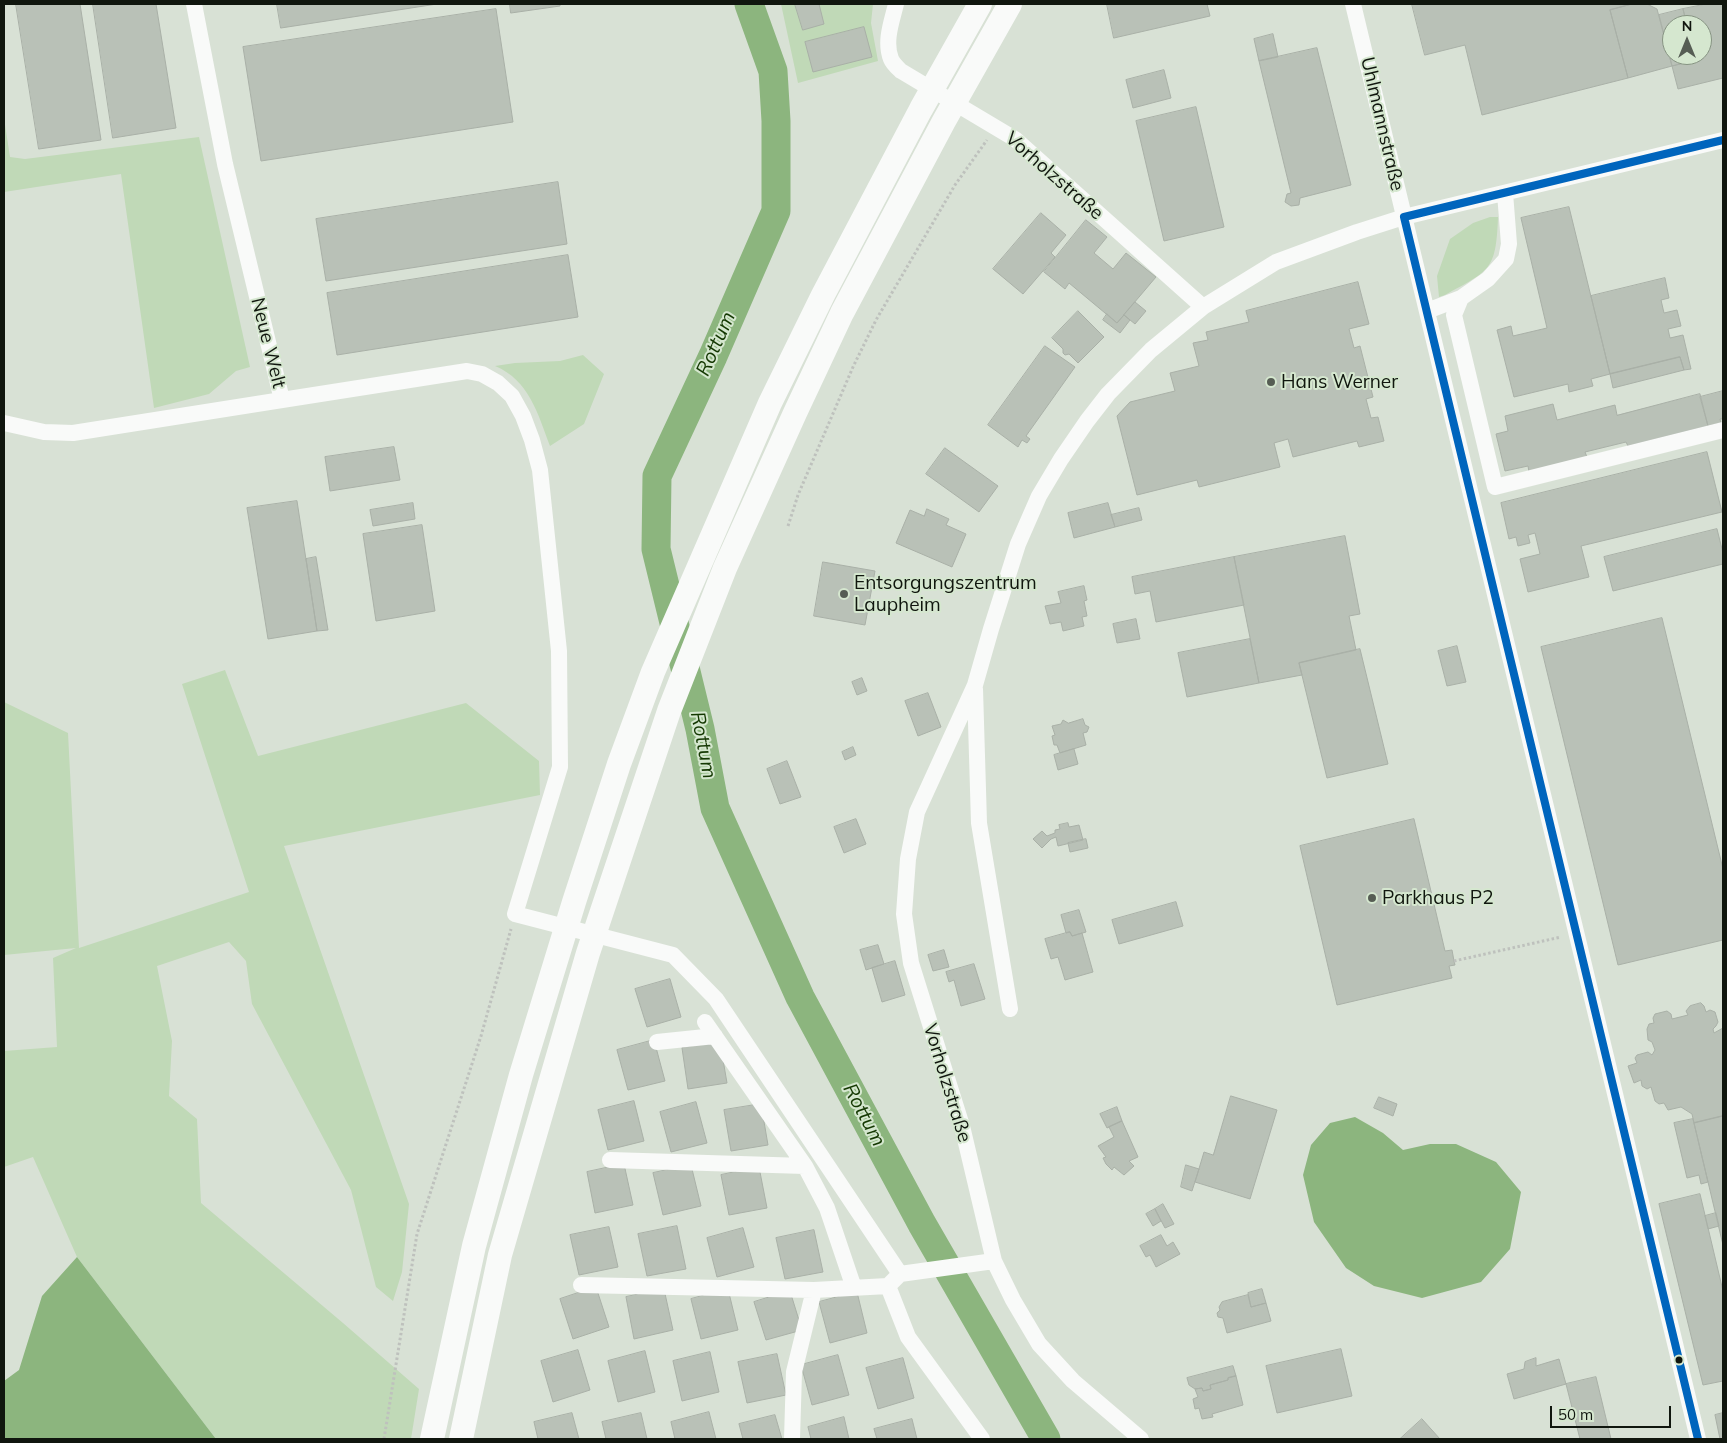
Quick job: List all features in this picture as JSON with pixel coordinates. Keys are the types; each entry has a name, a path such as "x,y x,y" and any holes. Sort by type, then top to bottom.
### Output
{"highway":[{"path":"432,1439 474,1246 521,1075 619,764 653,672 770,403 823,295 921,109 980,4"},
{"path":"461,1439 500,1255 588,953 669,711 725,568 842,312 944,121 1010,4"}],"street":[{"name":"Neue Welt","path":"194,4 225,164 282,400 467,371 482,374 498,383 512,396 523,416 532,440 540,470 559,651 560,767 515,914"},
{"name":"Vorholzstraße","path":"896,4 889,34 889,48 892,61 901,72 1015,139 1203,307"},
{"name":"Uhlmannstraße","path":"1353,4 1698,1439"},
{"name":"Vorholzstraße","path":"1141,1439 1073,1381 1039,1344 1013,1300 994,1260 962,1126 911,963 904,914 908,859 917,812 975,685 1018,544 1039,496 1087,421 1108,394 1152,350 1203,307 1276,262 1356,232 1404,217 1723,140"},
{"path":"1427,311 1461,298 1488,279 1506,259 1508,244 1505,193"},
{"path":"1461,298 1454,315 1495,487 1723,430"},
{"path":"4,423 44,432 73,433 282,400"},
{"name":"Vorholzstraße","path":"975,685 979,823 1010,1009"},
{"path":"515,914 672,955 716,999 900,1274"},
{"path":"705,1022 805,1166 826,1208 854,1288"},
{"path":"657,1042 715,1036"},
{"path":"610,1160 805,1166"},
{"path":"581,1285 814,1290 888,1286 900,1274 994,1260"},
{"path":"888,1286 908,1337 982,1439"},
{"path":"792,1439 794,1372 814,1290"}],"path":[{"path":"788,526 798,495 853,367 876,320 955,185 996,127"},
{"path":"384,1439 417,1234 481,1036 515,914"},
{"path":"1454,961 1576,933"}],"shaded area":[{"path":"781,4 873,4 871,23 878,61 798,83"},
{"path":"4,118 10,157 25,159 199,137 250,367 236,371 209,394 154,408 121,174 4,192"},
{"path":"1490,217 1498,217 1495,248 1488,267 1472,280 1439,297 1437,276 1450,239 1473,223"},
{"path":"583,355 604,374 584,424 550,446 531,399 516,380 507,372 495,366 560,361"},
{"path":"225,670 258,756 466,703 539,761 540,795 284,846 409,1204 402,1272 393,1301 376,1287 351,1190 252,1004 246,961 229,942 157,966 172,1041 169,1096 197,1119 201,1203 419,1389 411,1439 216,1439 77,1257 33,1157 4,1167 4,1051 57,1047 53,958 76,948 4,955 4,702 68,733 79,948 249,892 182,684"},
{"path":"1355,1117 1383,1133 1403,1150 1430,1144 1456,1144 1496,1162 1521,1192 1510,1249 1481,1282 1422,1298 1374,1286 1346,1268 1314,1222 1303,1175 1311,1145 1330,1123"},
{"path":"77,1257 216,1439 4,1439 4,1381 19,1370 42,1296"}],"building":[{"path":"16,4 80,4 101,140 39,149"},
{"path":"93,4 156,4 176,128 113,138"},
{"path":"277,4 437,4 281,28"},
{"path":"510,4 560,4 560,6 511,13"},
{"path":"795,4 819,4 824,24 803,30"},
{"path":"1107,4 1207,4 1210,16 1114,38"},
{"path":"1412,4 1632,4 1610,10 1628,78 1482,115 1465,45 1425,55"},
{"path":"1632,4 1647,4 1657,9 1662,28 1662,65 1672,66 1628,78 1610,10"},
{"path":"1706,4 1723,4 1723,78 1678,89 1672,66 1712,65 1712,15 1684,15 1683,9"},
{"path":"496,9 513,122 261,161 243,47"},
{"path":"1683,9 1684,15 1662,15 1662,27 1659,15"},
{"path":"864,27 872,57 813,72 805,42"},
{"path":"1273,34 1278,57 1259,61 1254,39"},
{"path":"1317,48 1351,185 1300,198 1299,205 1291,206 1285,202 1287,194 1291,193 1259,61"},
{"path":"1164,70 1171,98 1133,108 1126,80"},
{"path":"1196,107 1224,227 1164,241 1136,121"},
{"path":"558,182 567,244 326,281 316,219"},
{"path":"1569,207 1610,374 1591,379 1593,386 1569,392 1568,384 1514,397 1497,330 1511,326 1513,336 1547,328 1521,218"},
{"path":"1041,213 1066,235 1051,253 1055,257 1023,294 993,269"},
{"path":"1086,220 1107,237 1094,253 1113,269 1126,253 1156,277 1117,323 1069,283 1065,289 1044,272"},
{"path":"568,255 578,317 337,355 327,293"},
{"path":"1665,278 1669,298 1661,300 1664,313 1677,310 1681,326 1668,329 1670,338 1683,335 1691,369 1684,370 1680,357 1610,374 1591,296"},
{"name":"Hans Werner","path":"1358,282 1369,324 1349,329 1354,348 1360,346 1373,397 1366,399 1371,418 1378,417 1384,441 1359,447 1357,441 1293,457 1288,439 1274,443 1280,467 1199,487 1197,480 1137,495 1117,416 1130,402 1175,391 1170,373 1199,366 1193,343 1208,340 1206,332 1249,322 1246,311"},
{"path":"1135,302 1146,311 1135,324 1124,315"},
{"path":"1078,311 1104,337 1078,363 1069,354 1065,355 1063,349 1052,338"},
{"path":"1107,314 1117,323 1124,315 1130,320 1120,333 1103,320"},
{"path":"1045,346 1075,367 1026,436 1030,439 1027,443 1022,440 1018,447 988,425"},
{"path":"1680,357 1684,370 1613,388 1610,374"},
{"path":"1723,391 1723,419 1720,419 1721,423 1708,426 1700,397"},
{"path":"1700,394 1708,426 1628,446 1626,442 1585,452 1587,457 1529,472 1528,466 1505,471 1496,434 1508,431 1505,416 1553,404 1557,420 1615,405 1617,415"},
{"path":"394,447 400,480 330,491 325,457"},
{"path":"945,448 998,486 979,512 926,474"},
{"path":"1707,452 1722,512 1581,546 1589,577 1528,592 1520,559 1540,554 1535,533 1528,535 1530,543 1518,546 1516,537 1509,539 1501,503"},
{"path":"297,501 317,631 268,639 247,508"},
{"path":"413,503 415,519 373,526 370,510"},
{"path":"1108,503 1115,527 1074,538 1068,513"},
{"path":"1139,508 1142,520 1115,527 1111,515"},
{"path":"927,509 949,519 946,525 966,534 952,567 896,543 910,510 924,516"},
{"path":"422,525 435,611 376,621 363,534"},
{"path":"1717,529 1723,553 1723,564 1613,591 1604,557"},
{"path":"1345,536 1360,614 1349,616 1356,650 1299,663 1302,675 1259,683 1234,557"},
{"path":"316,557 328,630 317,631 306,559"},
{"path":"1234,557 1244,605 1156,622 1150,591 1135,594 1132,577"},
{"name":"Entsorgungszentrum Laupheim","path":"823,562 875,571 865,625 814,616"},
{"path":"1084,586 1087,600 1084,601 1087,616 1082,617 1084,626 1063,631 1061,622 1050,624 1045,606 1061,603 1058,592"},
{"path":"1662,618 1723,869 1723,940 1618,965 1541,647"},
{"path":"1136,619 1140,639 1117,643 1113,624"},
{"path":"1250,639 1259,683 1187,697 1178,653"},
{"path":"1457,646 1466,682 1447,686 1438,651"},
{"path":"1360,649 1388,764 1327,778 1299,663"},
{"path":"862,678 867,691 857,695 852,682"},
{"path":"928,693 941,727 918,736 905,701"},
{"path":"1083,719 1085,725 1089,727 1087,732 1083,733 1086,745 1060,753 1057,745 1054,745 1052,736 1055,735 1052,726 1061,724 1063,720 1068,723"},
{"path":"853,747 856,755 845,760 842,752"},
{"path":"1074,749 1078,764 1058,770 1054,755"},
{"path":"787,761 801,797 780,804 767,769"},
{"path":"856,819 866,844 844,853 834,827"},
{"name":"Parkhaus P2","path":"1414,819 1445,951 1452,950 1455,965 1449,966 1452,978 1337,1005 1300,846"},
{"path":"1068,823 1069,827 1079,825 1083,840 1058,846 1056,837 1051,839 1042,848 1033,839 1042,831 1047,836 1055,833 1055,830 1060,829 1059,825"},
{"path":"1086,839 1088,848 1070,852 1068,843"},
{"path":"1176,902 1183,926 1119,944 1112,920"},
{"path":"1079,910 1086,932 1072,936 1070,932 1066,933 1061,915"},
{"path":"1070,932 1072,936 1082,933 1093,972 1065,980 1058,957 1051,959 1045,939"},
{"path":"878,945 884,964 866,970 860,950"},
{"path":"944,950 949,967 933,971 928,955"},
{"path":"895,961 905,995 882,1002 872,968"},
{"path":"974,964 985,999 961,1006 954,980 949,982 946,972"},
{"path":"670,979 681,1017 647,1027 635,989"},
{"path":"1701,1003 1706,1012 1710,1010 1715,1012 1718,1022 1713,1029 1714,1033 1723,1028 1723,1116 1694,1123 1692,1114 1681,1107 1668,1110 1664,1103 1659,1104 1655,1101 1651,1087 1647,1089 1642,1086 1641,1080 1634,1083 1628,1066 1637,1063 1635,1058 1637,1055 1648,1052 1652,1055 1655,1050 1652,1042 1648,1040 1647,1029 1649,1024 1654,1023 1653,1018 1655,1014 1667,1011 1671,1014 1672,1019 1688,1015 1686,1011 1690,1006"},
{"path":"654,1040 665,1081 628,1090 617,1050"},
{"path":"720,1042 727,1083 688,1089 682,1048"},
{"path":"1231,1096 1277,1110 1250,1199 1195,1182 1204,1152 1213,1155"},
{"path":"1379,1097 1397,1104 1393,1116 1374,1108"},
{"path":"634,1101 644,1141 608,1150 598,1110"},
{"path":"696,1102 707,1143 671,1152 660,1112"},
{"path":"761,1104 768,1145 731,1151 724,1110"},
{"path":"1117,1107 1122,1121 1107,1128 1100,1114"},
{"path":"1723,1116 1723,1245 1694,1123"},
{"path":"1693,1119 1708,1182 1701,1184 1699,1175 1687,1178 1674,1123"},
{"path":"1122,1121 1138,1157 1129,1161 1134,1166 1124,1175 1114,1167 1112,1170 1106,1164 1103,1158 1106,1157 1098,1146 1114,1137 1109,1127"},
{"path":"624,1164 633,1205 595,1213 587,1172"},
{"path":"691,1165 701,1206 663,1215 653,1173"},
{"path":"1186,1165 1199,1169 1192,1191 1181,1187"},
{"path":"759,1167 767,1208 729,1215 721,1175"},
{"path":"1700,1194 1723,1291 1723,1381 1703,1385 1659,1204"},
{"path":"1163,1204 1174,1224 1165,1228 1155,1209"},
{"path":"1155,1209 1161,1221 1153,1226 1146,1214"},
{"path":"1716,1213 1719,1226 1708,1229 1705,1216"},
{"path":"677,1226 686,1269 647,1276 638,1234"},
{"path":"609,1227 618,1267 579,1275 570,1235"},
{"path":"743,1228 754,1267 717,1277 707,1238"},
{"path":"814,1230 823,1272 785,1279 776,1238"},
{"path":"1161,1235 1167,1246 1173,1242 1180,1254 1156,1267 1150,1255 1146,1257 1140,1246"},
{"path":"596,1287 609,1327 573,1339 560,1299"},
{"path":"664,1289 673,1330 634,1339 626,1297"},
{"path":"728,1289 738,1330 701,1339 691,1299"},
{"path":"1262,1289 1266,1303 1251,1307 1248,1293"},
{"path":"790,1291 802,1330 766,1340 754,1302"},
{"path":"857,1292 867,1333 830,1343 819,1302"},
{"path":"1248,1295 1251,1307 1266,1303 1271,1321 1227,1333 1223,1318 1218,1317 1219,1307 1222,1302"},
{"path":"1341,1349 1352,1396 1277,1413 1266,1366"},
{"path":"578,1350 590,1390 553,1402 541,1361"},
{"path":"645,1351 655,1392 618,1402 608,1361"},
{"path":"710,1352 719,1392 682,1401 673,1361"},
{"path":"777,1354 786,1395 747,1403 738,1362"},
{"path":"838,1355 849,1395 812,1405 801,1365"},
{"path":"903,1358 914,1398 878,1409 866,1368"},
{"path":"1536,1358 1536,1366 1559,1359 1566,1384 1514,1399 1507,1374 1524,1369 1525,1362"},
{"path":"1233,1366 1236,1376 1210,1385 1211,1389 1203,1391 1202,1388 1195,1389 1189,1385 1187,1378"},
{"path":"1236,1376 1243,1405 1212,1414 1213,1417 1202,1419 1199,1408 1195,1409 1193,1399 1198,1397 1195,1389 1202,1388 1203,1391 1211,1389 1210,1385"},
{"path":"1596,1377 1611,1439 1580,1439 1566,1384"},
{"path":"709,1412 716,1439 675,1439 671,1422"},
{"path":"572,1413 579,1439 538,1439 534,1422"},
{"path":"641,1413 647,1439 606,1439 602,1422"},
{"path":"1723,1413 1723,1439 1720,1439 1715,1415"},
{"path":"775,1415 782,1439 743,1439 739,1424"},
{"path":"844,1417 849,1439 811,1439 808,1427"},
{"path":"912,1419 917,1439 877,1439 874,1429"},
{"path":"1422,1419 1440,1439 1400,1439"}],"waterway":[{"name":"Rottum","path":"749,4 773,71 776,121 776,211 713,356 657,476 656,549 700,729 715,808 800,997 922,1224 1046,1439"}],"transit line":[{"path":"1698,1439 1404,217 1723,140"}],"place":[{"name":"Hans Werner","path":"1271,382"},
{"name":"Entsorgungszentrum Laupheim","path":"844,594"},
{"name":"Parkhaus P2","path":"1372,898"}]}
